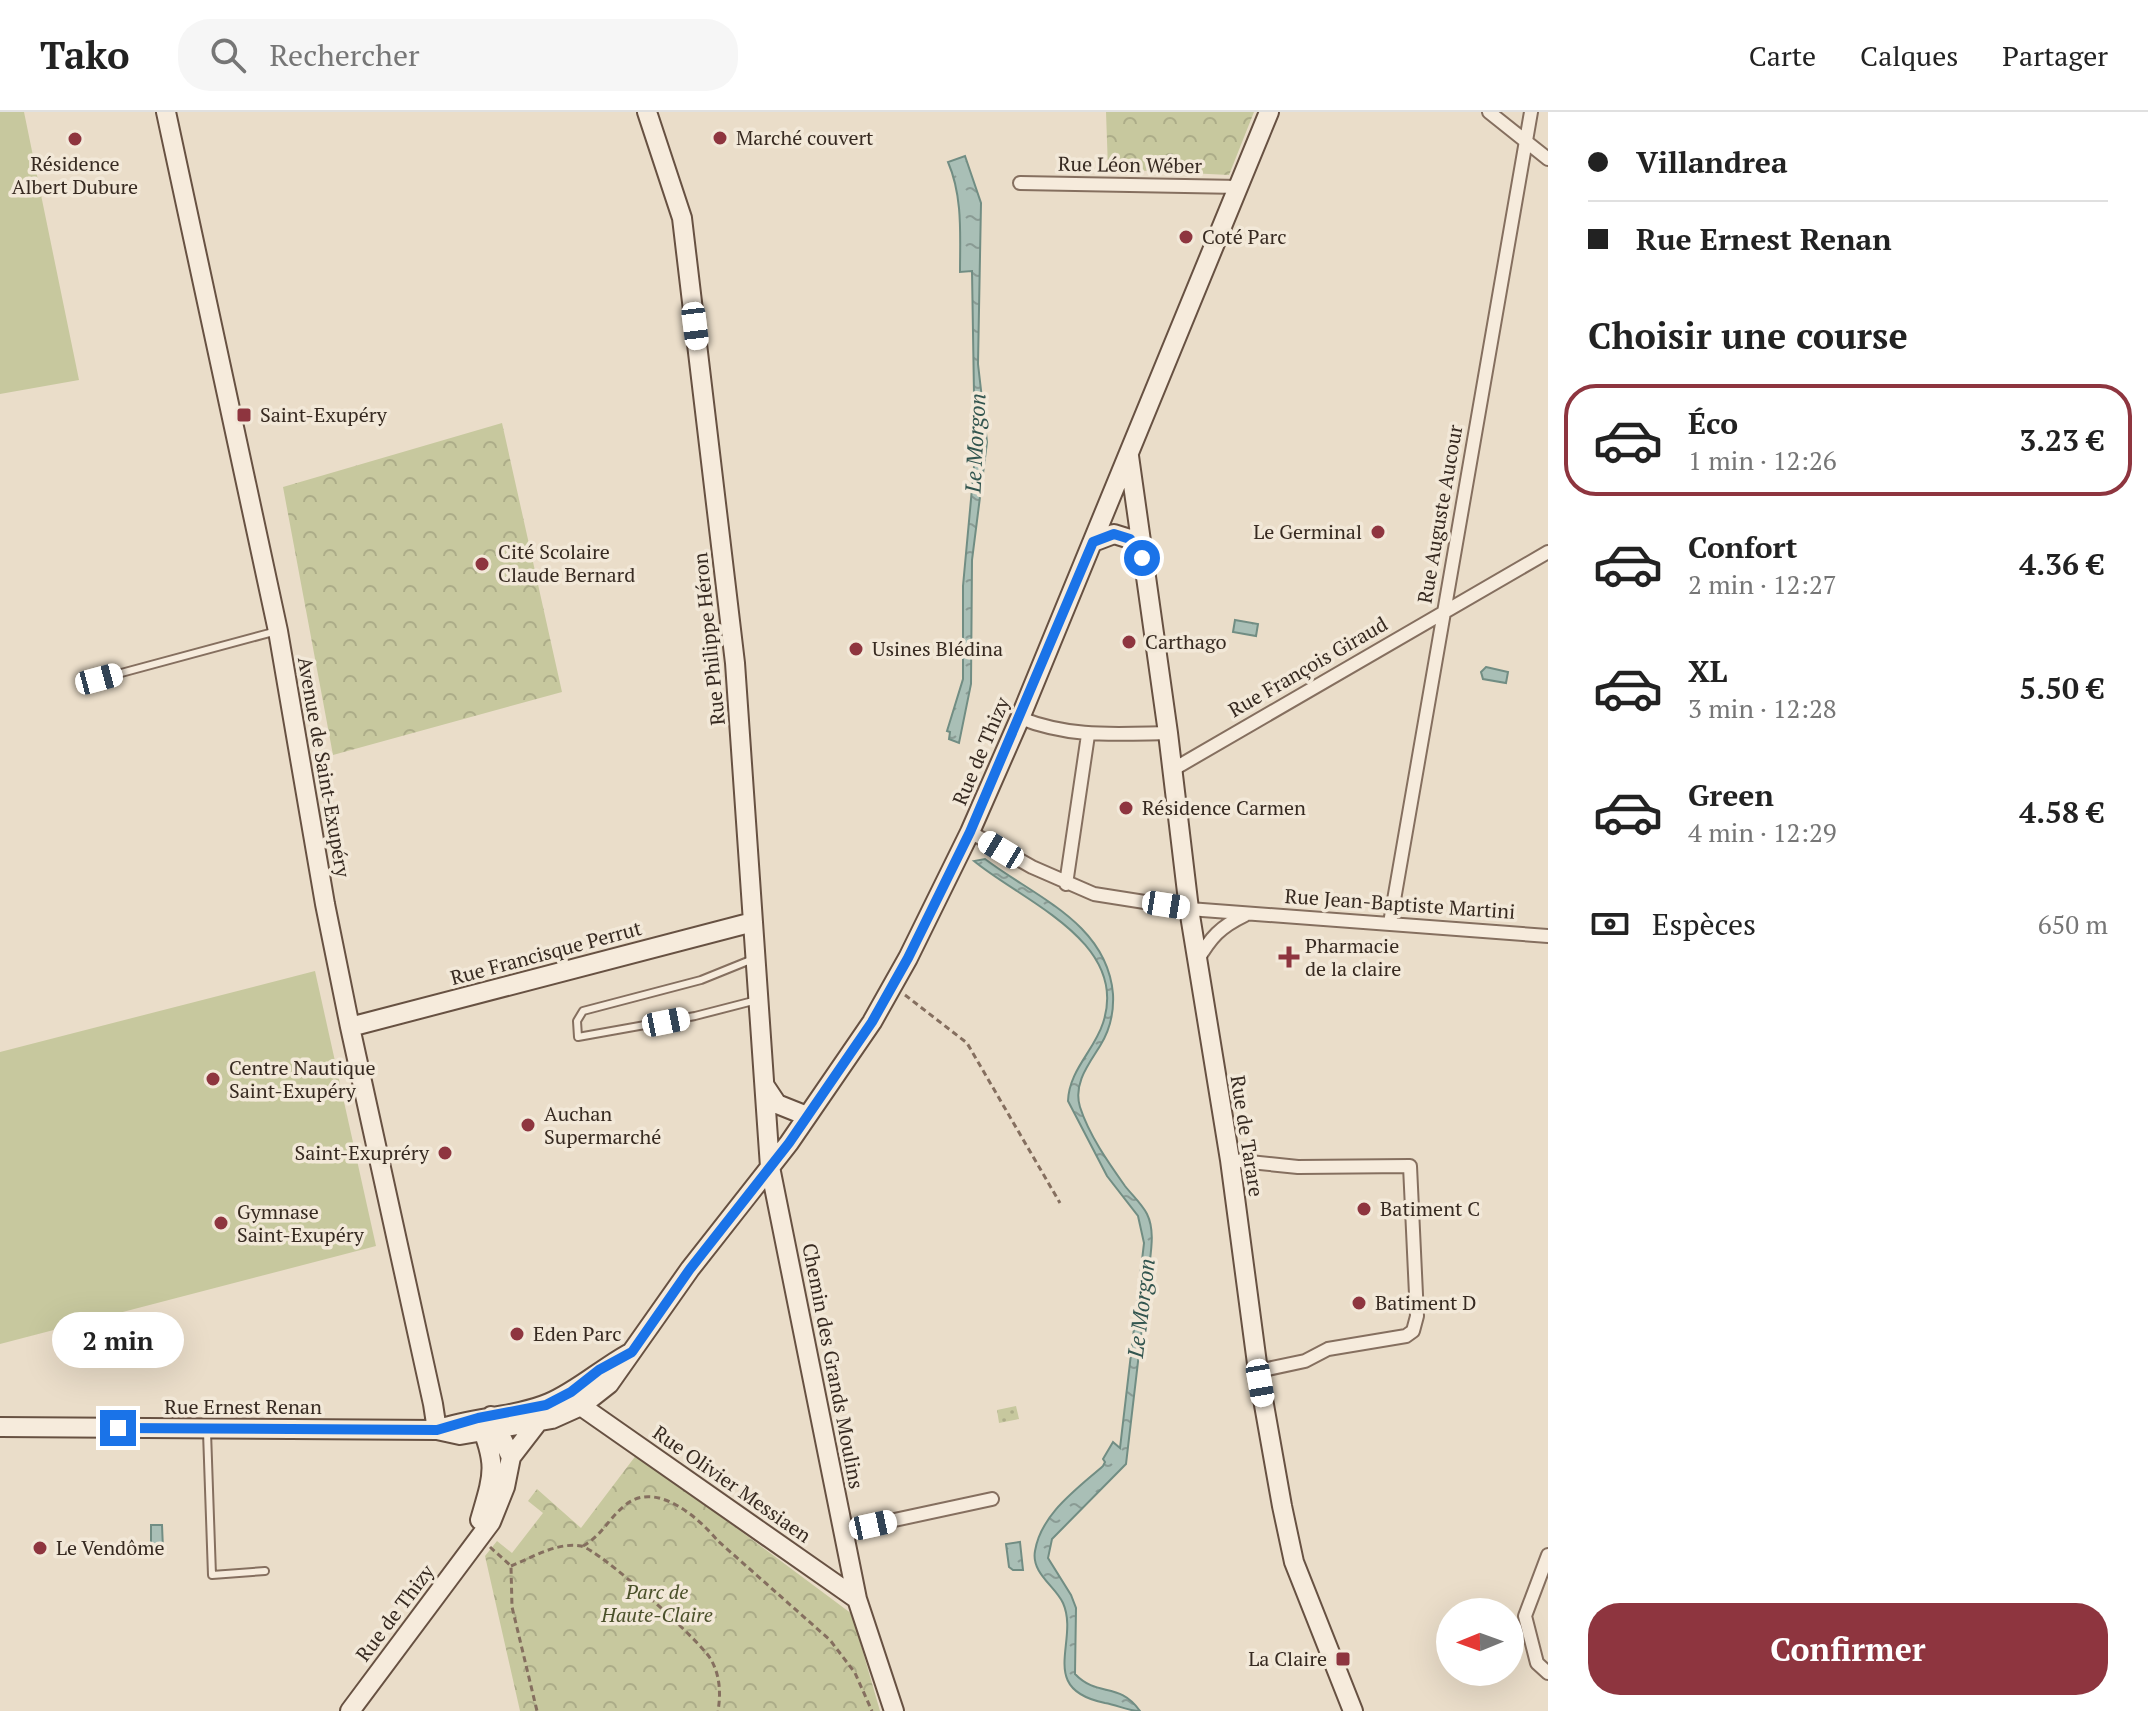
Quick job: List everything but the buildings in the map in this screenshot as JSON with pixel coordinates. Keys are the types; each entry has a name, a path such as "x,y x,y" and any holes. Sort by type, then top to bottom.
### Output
{"main road":[{"name":"Avenue de Saint-Exupéry","path":"166,112 278,631 325,904 437,1430"},
{"name":"Rue Philippe Héron","path":"647,112 682,218 735,663 770,1167"},
{"name":"Rue de Thizy","path":"488,1424 552,1419 581,1406 609,1384 690,1269 770,1167 872,1022 970,832 1020,718 1093,542 1120,468 1129,456 1269,112"},
{"name":"Rue de Tarare","path":"1129,456 1189,909 1230,1160 1258,1371 1294,1562 1353,1711"},
{"path":"1093,542 1114,534 1130,539 1142,558"},
{"name":"Rue Francisque Perrut","path":"350,1027 753,922"},
{"path":"764,1085 777,1104 807,1116"},
{"name":"Chemin des Grands Moulins","path":"770,1167 857,1599 894,1711"},
{"name":"Rue de Thizy","path":"488,1424 546,1405 632,1352"},
{"name":"Rue Olivier Messiaen","path":"581,1406 857,1599"},
{"path":"488,1424 511,1457 538,1422"},
{"name":"Rue de Thizy","path":"483,1545 492,1482 488,1424"},
{"name":"Rue Ernest Renan","path":"0,1427 437,1430 488,1424"},
{"name":"Rue de Thizy","path":"350,1711 483,1545 505,1487 511,1457"}],"street":[{"path":"1489,112 1548,159"},
{"name":"Rue Auguste Aucour","path":"1390,923 1531,112"},
{"name":"Rue Léon Wéber","path":"1020,183 1240,187"},
{"name":"Rue François Giraud","path":"1172,770 1548,552"},
{"path":"1020,718 1048,729 1088,735 1168,733"},
{"path":"1066,884 1088,735"},
{"name":"Rue Jean-Baptiste Martini","path":"970,832 1066,884 1094,894 1189,909 1548,936"},
{"path":"1197,961 1210,938 1229,923 1250,913"},
{"path":"1230,1160 1298,1167 1410,1166 1417,1316 1413,1331 1406,1336 1328,1349 1305,1361 1258,1371"},
{"path":"843,1531 992,1499"},
{"path":"1548,1555 1525,1616 1537,1663 1548,1673"}],"lane":[{"path":"99,679 278,631"},
{"path":"756,958 701,980 583,1011 577,1021 578,1037 695,1016 759,999"},
{"path":"206,1429 212,1575 265,1571"}],"path":[{"path":"893,985 967,1043 1060,1203"},
{"path":"511,1566 556,1547 583,1546 598,1538 623,1506 633,1501 665,1499 703,1523 718,1541 830,1640 855,1673 872,1711"},
{"path":"483,1545 511,1566"},
{"path":"583,1546 621,1574 709,1657 719,1679 718,1711"},
{"path":"511,1566 512,1607 537,1711"}],"green space":[{"path":"0,112 24,112 79,380 0,394"},
{"path":"1106,112 1254,112 1229,175 1108,169"},
{"path":"502,423 562,692 333,755 283,487"},
{"path":"315,971 376,1246 0,1344 0,1052"},
{"path":"1016,1406 1019,1419 999,1423 997,1410"},
{"name":"Parc de Haute-Claire","path":"637,1454 852,1614 880,1711 520,1711 485,1556 497,1541 512,1553 543,1513 528,1501 537,1489 581,1528"}],"water":[{"name":"Le Morgon","path":"965,156 981,203 978,364 987,442 972,560 971,684 959,743 949,739 950,732 947,731 963,679 963,586 975,456 972,271 960,272 958,202 948,162"},
{"path":"1235,620 1258,624 1256,636 1233,632"},
{"path":"1486,667 1508,672 1506,683 1483,679 1481,672"},
{"name":"Le Morgon","path":"985,859 1066,914 1083,930 1098,948 1108,969 1113,994 1109,1028 1083,1075 1078,1099 1088,1128 1100,1148 1147,1214 1152,1234 1151,1255 1126,1464 1052,1539 1048,1558 1076,1608 1075,1674 1092,1686 1124,1696 1140,1711 1084,1696 1072,1687 1064,1662 1067,1618 1063,1603 1040,1573 1035,1559 1039,1538 1052,1514 1103,1466 1103,1459 1113,1442 1120,1448 1144,1243 1138,1216 1107,1176 1068,1101 1077,1070 1103,1023 1107,994 1101,969 1087,947 1043,908 974,861"},
{"path":"151,1525 162,1525 163,1549 151,1549"},
{"path":"1020,1542 1023,1570 1013,1570 1009,1567 1006,1544"}],"place":[{"name":"Marché couvert","path":"720,138"},
{"name":"Résidence Albert Dubure","path":"75,139"},
{"name":"Coté Parc","path":"1186,237"},
{"name":"Saint-Exupéry","path":"244,415"},
{"name":"Le Germinal","path":"1378,532"},
{"name":"Cité Scolaire Claude Bernard","path":"482,564"},
{"name":"Carthago","path":"1129,642"},
{"name":"Usines Blédina","path":"856,649"},
{"name":"Résidence Carmen","path":"1126,808"},
{"name":"Pharmacie de la claire","path":"1289,957"},
{"name":"Centre Nautique Saint-Exupéry","path":"213,1079"},
{"name":"Auchan Supermarché","path":"528,1125"},
{"name":"Saint-Exupréry","path":"445,1153"},
{"name":"Batiment C","path":"1364,1209"},
{"name":"Gymnase Saint-Exupéry","path":"221,1223"},
{"name":"Batiment D","path":"1359,1303"},
{"name":"Eden Parc","path":"517,1334"},
{"name":"Le Vendôme","path":"40,1548"},
{"name":"La Claire","path":"1343,1659"}],"route":[{"path":"118,1428 437,1430 478,1418 546,1405 632,1352 668,1298 789,1143 872,1022 908,958 970,832 1093,542 1114,534 1130,539 1142,558"}]}
